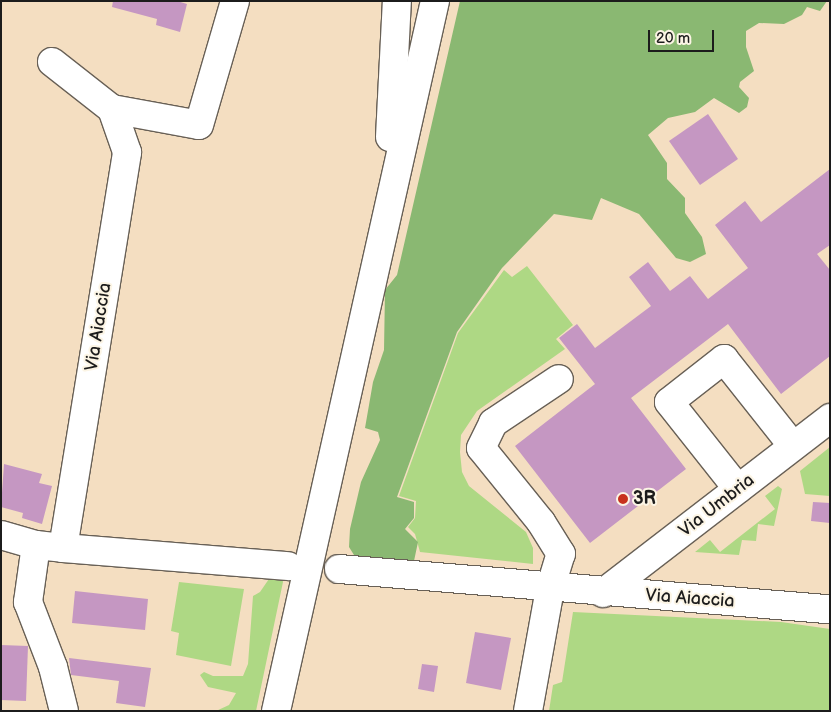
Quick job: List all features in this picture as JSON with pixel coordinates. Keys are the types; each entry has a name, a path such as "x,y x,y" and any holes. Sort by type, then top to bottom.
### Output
{"main road":[{"path":"52,62 112,109 199,125 236,1"},
{"path":"385,222 397,1"},
{"path":"276,711 434,1"},
{"name":"Via Aiaccia","path":"63,548 127,152 112,109"},
{"path":"738,489 669,402 724,359 793,446"},
{"path":"528,711 550,589 561,554 541,522 481,448 493,423 558,379"},
{"name":"Via Umbria","path":"603,593 830,418"},
{"path":"1,535 36,545 63,548 288,566"},
{"path":"36,545 28,602 53,667 64,711"},
{"name":"Via Aiaccia","path":"339,569 550,589 830,609"}],"green space":[{"path":"460,1 827,1 820,11 807,7 802,15 784,24 759,23 746,31 746,47 754,71 740,82 739,87 749,98 747,107 739,113 714,98 695,112 668,118 648,135 667,163 667,179 685,198 685,213 702,237 706,254 690,262 676,258 639,214 601,198 592,220 554,214 502,268 457,332 397,497 414,502 414,518 405,529 418,542 414,561 359,563 349,547 350,529 361,482 380,440 378,432 365,428 373,382 384,350 385,290 397,275"},
{"path":"527,266 573,325 556,339 565,349 477,411 461,435 460,452 462,472 469,486 526,532 533,548 533,564 420,552 415,534 408,527 415,518 416,501 399,496 458,333 504,270 512,277"},
{"path":"830,447 830,496 805,494 800,471"},
{"path":"778,486 782,489 774,526 758,524 756,541 742,540 739,555 695,552 710,540 720,552 775,509 765,496"},
{"path":"271,576 282,578 283,582 256,711 216,711 229,705 236,693 208,687 200,675 204,672 213,676 243,676 248,664 253,596 260,592"},
{"path":"179,582 244,589 231,666 176,655 179,633 171,631"},
{"path":"573,612 781,622 830,629 830,711 549,711 553,685 562,682"}],"building":[{"path":"113,1 177,1 187,4 180,32 156,25 157,19 112,7"},
{"path":"708,114 738,159 700,185 669,141"},
{"path":"830,169 830,245 817,254 830,270 830,356 781,394 728,324 631,398 686,469 590,543 515,446 595,384 559,338 577,324 595,348 651,306 629,277 648,262 670,291 690,276 708,299 748,268 715,225 745,201 761,222"},
{"path":"4,464 42,474 39,483 52,486 42,524 22,518 23,513 1,507"},
{"path":"813,502 830,503 830,523 811,521"},
{"path":"75,591 148,599 145,630 72,623"},
{"path":"475,632 511,638 501,690 466,683"},
{"path":"1,645 28,646 26,701 1,700"},
{"path":"69,658 151,668 145,707 116,703 119,681 71,675"},
{"path":"422,664 438,666 434,692 418,689"}],"place":[{"name":"3R","path":"623,499"}]}
